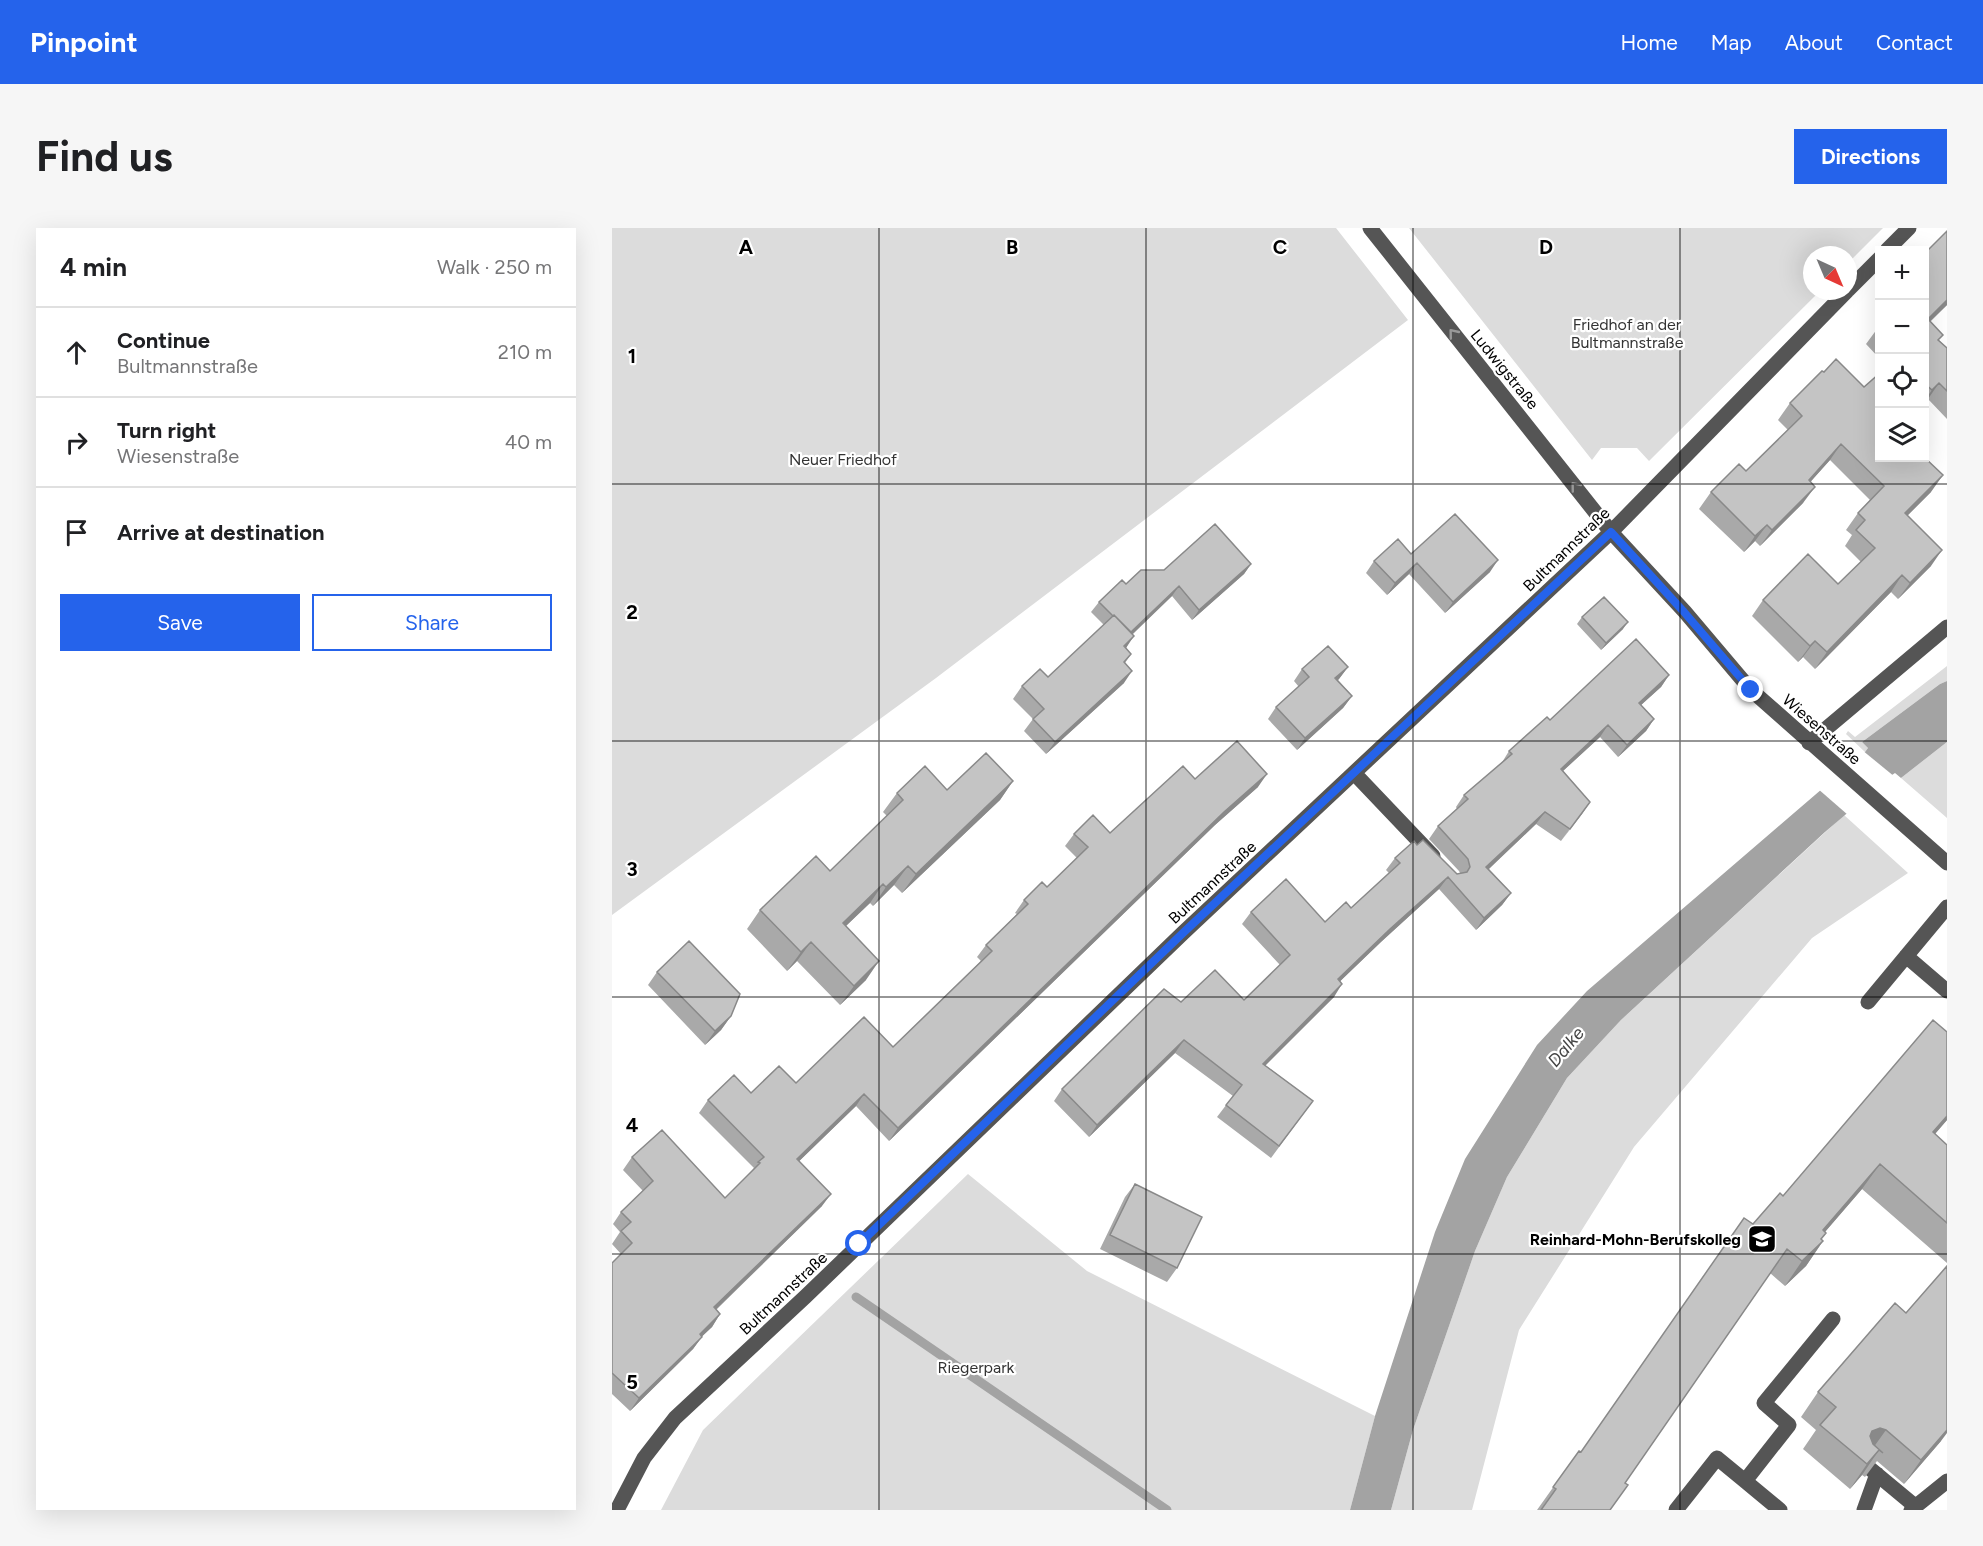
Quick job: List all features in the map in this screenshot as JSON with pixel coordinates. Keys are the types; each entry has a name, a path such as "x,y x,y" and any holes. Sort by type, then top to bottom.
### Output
{"street":[{"name":"Ludwigstraße","path":"1370,228 1611,532"},
{"path":"1891,246 1909,228"},
{"name":"Bultmannstraße","path":"1857,280 1875,263"},
{"name":"Bultmannstraße","path":"616,1510 644,1458 675,1418 813,1290 1134,980 1611,532 1837,300"},
{"name":"Wiesenstraße","path":"1611,532 1751,690 1947,863"},
{"path":"1809,743 1947,627"},
{"path":"1354,773 1444,868"},
{"path":"1868,1002 1947,907"},
{"path":"1906,957 1947,991"},
{"path":"1745,1481 1789,1425 1764,1403 1833,1319"},
{"path":"1676,1510 1717,1458 1780,1510"},
{"path":"1862,1462 1913,1508 1947,1481"},
{"path":"1864,1510 1877,1474"}],"green space":[{"name":"Neuer Friedhof","path":"612,228 1336,228 1408,320 936,678 612,915"},
{"name":"Friedhof an der Bultmannstraße","path":"1409,228 1883,228 1857,254 1857,246 1803,246 1803,300 1811,300 1649,461 1637,448 1601,448 1592,460"},
{"path":"1947,666 1947,681 1862,742 1868,748 1865,752 1846,734 1848,731 1855,737"},
{"path":"1947,742 1947,818 1901,778"},
{"path":"1844,815 1908,873 1812,938 1634,1147 1519,1330 1472,1510 1391,1510 1413,1430 1475,1251 1507,1177 1567,1078 1621,1020"},
{"name":"Riegerpark","path":"968,1174 1087,1271 1375,1416 1350,1510 661,1510 703,1430"}],"water":[{"name":"Dalke","path":"1947,681 1947,742 1901,778 1895,773 1892,775 1825,832 1621,1020 1567,1078 1507,1177 1475,1251 1413,1430 1391,1510 1350,1510 1375,1416 1435,1232 1465,1159 1537,1045 1587,991 1865,752 1868,748 1862,742"}],"pier":[{"path":"1862,750 1895,777 1848,815 1817,788"}],"building":[{"path":"1947,231 1947,300 1929,318 1929,300 1929,249"},
{"path":"1929,320 1943,335 1938,340 1947,348 1947,391 1939,383 1932,390 1929,387"},
{"path":"1836,359 1864,387 1875,377 1875,462 1929,462 1943,475 1905,513 1942,550 1910,583 1902,575 1827,652 1815,641 1810,646 1763,600 1808,554 1838,584 1875,548 1856,530 1865,520 1858,513 1884,486 1841,444 1809,480 1815,487 1772,530 1767,525 1755,536 1711,492 1739,464 1746,471 1802,416 1790,403 1822,371 1824,372"},
{"path":"1455,514 1498,560 1453,602 1417,563 1395,583 1374,561 1398,539 1411,554"},
{"path":"1215,524 1251,564 1199,610 1179,586 1131,632 1099,602 1122,580 1126,584 1141,570 1164,570"},
{"path":"1604,597 1628,622 1606,643 1582,617"},
{"path":"1114,615 1134,636 1124,646 1131,654 1124,662 1132,671 1055,742 1033,719 1044,709 1022,686 1040,669 1048,677"},
{"path":"1636,639 1669,675 1639,703 1654,719 1627,745 1608,725 1561,769 1590,802 1570,829 1545,812 1486,867 1511,893 1484,918 1448,877 1338,979 1342,984 1263,1064 1313,1101 1279,1146 1226,1105 1242,1085 1184,1040 1097,1125 1062,1089 1164,989 1181,1002 1215,970 1244,1000 1290,955 1251,912 1286,879 1325,922 1346,902 1351,908 1400,863 1395,858 1414,841 1417,845 1423,840 1457,874 1467,872 1470,867 1468,859 1438,826 1468,799 1464,795 1512,754 1509,751 1547,717 1550,720"},
{"path":"1328,646 1348,667 1335,678 1352,696 1305,738 1276,707 1309,677 1302,669"},
{"path":"1237,741 1267,774 1224,812 898,1128 864,1094 797,1159 831,1194 714,1307 720,1314 700,1334 702,1337 639,1398 612,1373 612,1263 632,1243 621,1231 631,1222 621,1212 653,1181 632,1157 662,1130 725,1198 764,1157 708,1100 734,1075 751,1093 779,1066 796,1083 864,1017 893,1047 992,951 986,945 1028,904 1024,900 1042,882 1047,887 1088,847 1074,834 1093,815 1110,833 1183,766 1195,779"},
{"path":"986,753 1013,781 916,874 908,866 886,887 883,884 843,923 879,961 854,986 811,942 801,952 760,910 816,856 830,871 903,800 897,793 925,766 947,790"},
{"path":"689,941 740,994 731,1016 715,1031 657,972"},
{"path":"1933,1020 1947,1032 1947,1116 1933,1132 1947,1145 1947,1223 1880,1164 1823,1230 1826,1233 1821,1239 1823,1241 1802,1261 1787,1249 1625,1483 1628,1485 1610,1510 1541,1510 1556,1489 1553,1487 1579,1451 1581,1452 1744,1218 1753,1224 1780,1193 1783,1196"},
{"path":"1135,1184 1202,1217 1177,1268 1110,1235"},
{"path":"1947,1266 1947,1430 1921,1460 1886,1430 1880,1428 1872,1431 1870,1436 1873,1444 1883,1453 1879,1450 1867,1464 1820,1425 1836,1407 1818,1392 1895,1303 1906,1313"}],"waterway":[{"path":"856,1297 1167,1510"}],"place":[{"name":"Reinhard-Mohn-Berufskolleg","path":"1762,1239"}],"route":[{"path":"859,1244 1184,932 1611,532 1751,690"}]}
